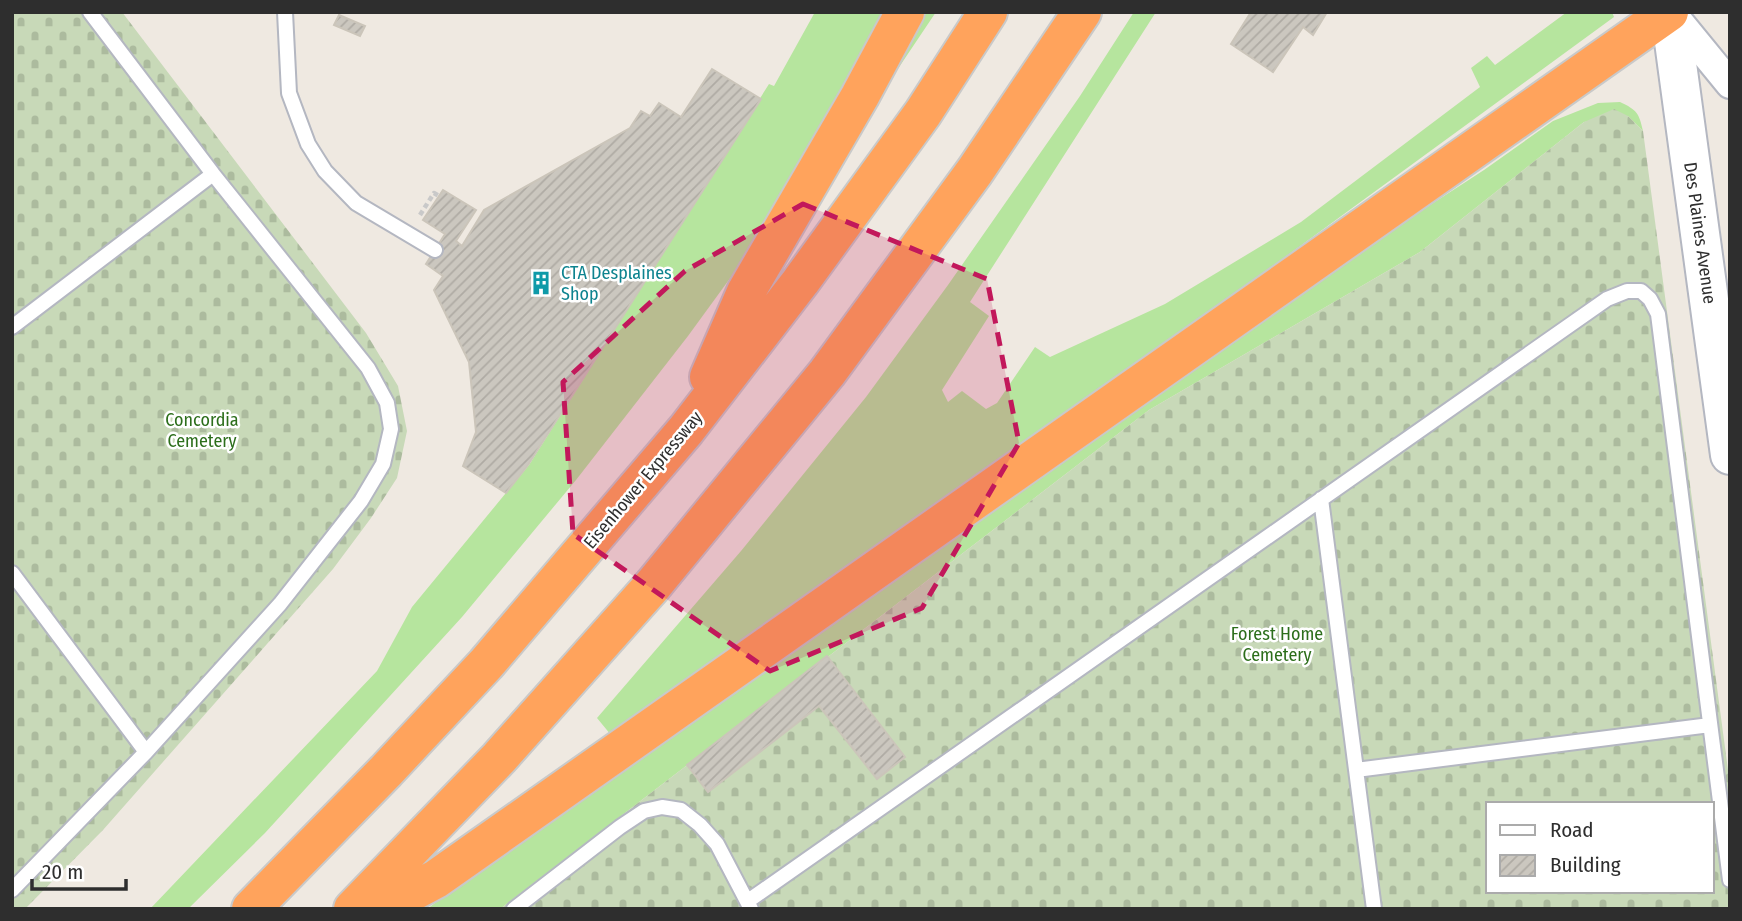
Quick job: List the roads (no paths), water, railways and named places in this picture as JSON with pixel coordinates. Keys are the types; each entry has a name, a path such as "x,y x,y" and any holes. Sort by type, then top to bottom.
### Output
{"highway":[{"path":"686,430 746,292 860,96 905,12"},
{"name":"Eisenhower Expressway","path":"251,909 486,664 686,430 801,281 915,124 988,12"},
{"path":"354,909 499,758 645,594 827,373 975,171 1082,12"},
{"path":"380,909 436,879 1670,12"}],"main road":[{"name":"Des Plaines Avenue","path":"1670,12 1730,455"}],"street":[{"path":"1670,12 1730,84"}],"lane":[{"path":"12,890 146,752 280,604 361,501 383,464 391,429 387,402 368,368 213,174 90,12"},
{"path":"285,12 289,93 308,144 325,172 356,203 435,250"},
{"path":"12,327 213,174"},
{"path":"514,909 620,827 644,811 662,807 681,810 700,825 718,845 750,905 1321,499 1607,299 1627,291 1641,291 1650,299 1658,314 1730,880"},
{"path":"1321,499 1374,909"},
{"path":"12,573 146,752"},
{"path":"1356,770 1710,725"}],"place":[{"name":"CTA Desplaines Shop","path":"541,283"}],"park label":[{"name":"Concordia Cemetery","path":"202,430"},
{"name":"Forest Home Cemetery","path":"1277,644"}]}
